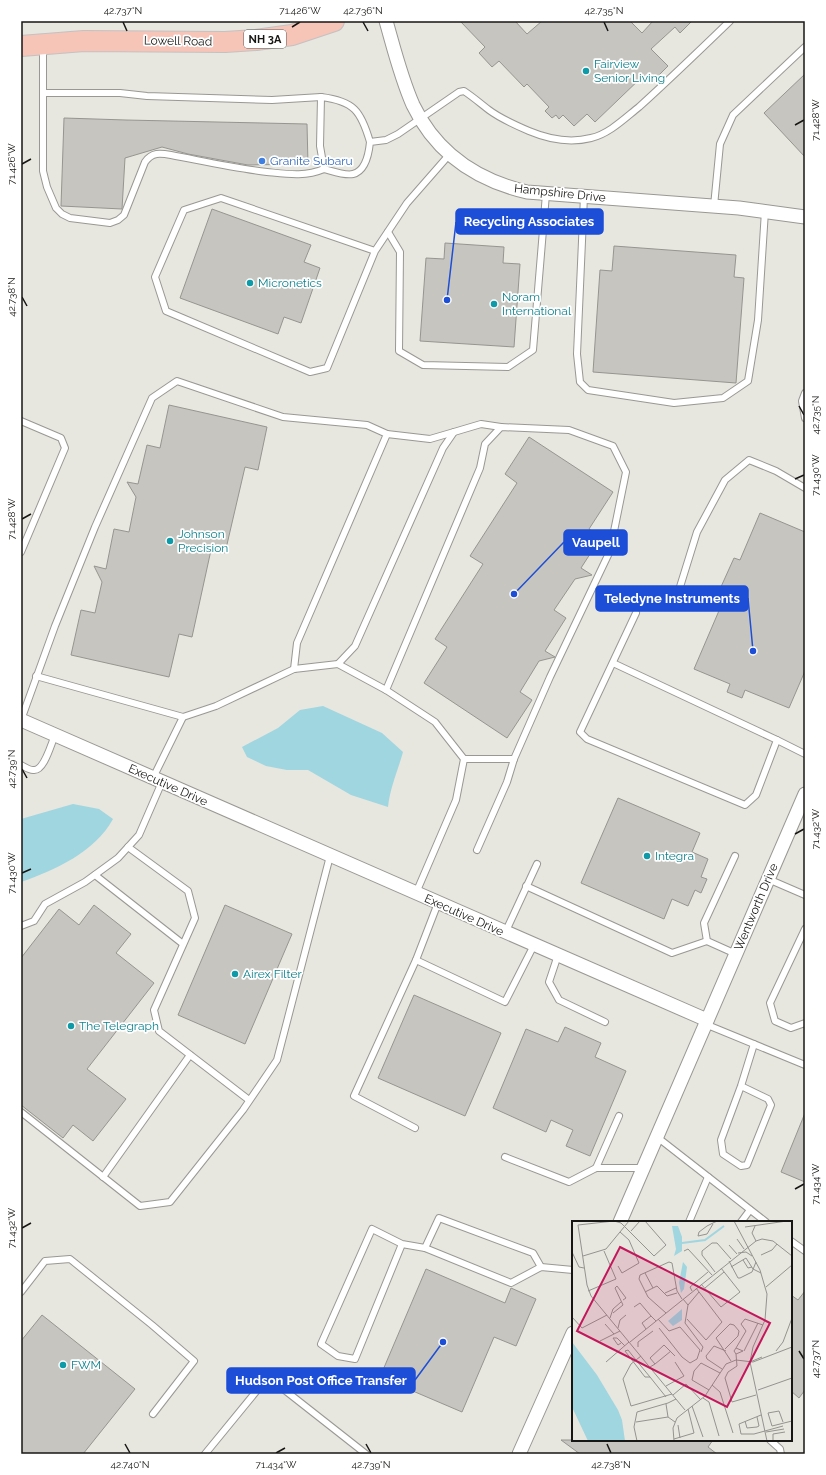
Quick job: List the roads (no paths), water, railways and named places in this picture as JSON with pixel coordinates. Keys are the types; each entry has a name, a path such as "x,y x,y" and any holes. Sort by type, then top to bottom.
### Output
{"main road":[{"name":"Lowell Road","path":"21,46 43,43 84,41 225,42 256,40 292,35 334,21"}],"street":[{"name":"Hampshire Drive","path":"386,21 413,103 429,132 450,155 477,173 496,182 527,192 714,206 805,217"},
{"name":"Executive Drive","path":"21,720 558,955 706,1022"},
{"name":"Wentworth Drive","path":"706,1022 805,794"},
{"path":"620,1221 706,1022"},
{"path":"519,1454 572,1335"}],"lane":[{"path":"370,142 386,140 398,134 459,92 464,91 505,120 529,131 560,140 580,140 592,138 602,134 630,114 662,87 730,21"},
{"path":"43,43 44,171 47,187 56,208 62,214 70,218 110,223 118,220 124,215 145,162 154,154 160,153 246,169 295,174 309,174 324,169 352,174 359,171 369,153 370,142 366,126 358,112 350,104 338,99 322,97 272,100 120,94 44,93"},
{"path":"714,206 720,144 733,115 805,47"},
{"path":"322,97 320,146 324,169"},
{"path":"375,251 221,198 184,210 155,277 166,311 310,372 328,368 375,251 407,203 450,155"},
{"path":"388,232 400,252 399,351 423,365 508,367 532,350 546,194"},
{"path":"584,196 578,354 580,382 588,390 674,403 722,398 748,381 758,320 765,211"},
{"path":"21,720 36,676 95,527 152,398 177,381 283,417 367,426 388,434 430,439 481,424 501,427 569,430 613,446 626,472 610,551 550,677 514,759 507,782 477,850"},
{"path":"805,393 802,401 805,418"},
{"path":"21,421 61,438 65,448 21,552"},
{"path":"386,690 480,468 486,444 501,427"},
{"path":"338,664 355,646 444,448 454,432"},
{"path":"294,669 297,643 388,434"},
{"path":"679,590 697,532 725,480 749,460 776,471 805,488"},
{"path":"636,613 580,732 587,739 745,805 756,796 777,740"},
{"path":"613,663 805,754"},
{"path":"36,676 183,717 216,706 294,669 338,664 386,690 435,722 464,759 456,800 416,893"},
{"path":"21,926 34,921 45,904 95,875 118,858 139,835 158,780 183,717"},
{"path":"21,765 33,771 39,769 43,764 55,735"},
{"path":"464,759 514,759"},
{"path":"128,847 188,891 195,918 154,1010 159,1031 249,1100"},
{"path":"21,1112 140,1206 170,1202 249,1100 277,1060 330,856"},
{"path":"707,941 704,923 735,856"},
{"path":"505,933 537,864"},
{"path":"95,875 183,944"},
{"path":"768,879 805,895"},
{"path":"526,886 672,953 707,941 736,954"},
{"path":"415,1128 354,1096 416,960 438,903"},
{"path":"805,929 770,1003 775,1021 791,1028 805,1023"},
{"path":"416,960 505,1002 534,945"},
{"path":"558,955 549,982 559,1000 605,1022"},
{"path":"706,1022 805,1065"},
{"path":"741,1086 768,1099 771,1105 748,1165 741,1166 723,1154 721,1140 741,1086 754,1044"},
{"path":"103,1177 190,1055"},
{"path":"596,1168 619,1116"},
{"path":"656,1138 765,1221"},
{"path":"505,1158 569,1182 596,1168 644,1168"},
{"path":"689,1221 708,1177"},
{"path":"742,1221 750,1210"},
{"path":"425,1248 439,1218 533,1253 541,1267"},
{"path":"402,1244 355,1359 338,1356 321,1344 372,1229 402,1244 425,1248 511,1283 541,1267 572,1270"},
{"path":"792,1242 805,1251"},
{"path":"21,1292 45,1261 70,1259 194,1361 153,1414"},
{"path":"205,1454 268,1377 366,1454"},
{"path":"771,1441 780,1449 781,1454"}],"water":[{"path":"323,706 382,733 403,752 392,786 388,807 351,795 308,770 287,770 266,766 247,757 242,747 278,728 300,710"},
{"path":"73,804 99,809 113,819 96,841 85,850 47,872 21,882 21,819"}],"place":[{"name":"Fairview Senior Living","path":"586,71"},
{"name":"Granite Subaru","path":"262,161"},
{"name":"Micronetics","path":"250,283"},
{"name":"Recycling Associates","path":"447,300"},
{"name":"Noram International","path":"494,304"},
{"name":"Johnson Precision","path":"170,541"},
{"name":"Vaupell","path":"514,594"},
{"name":"Teledyne Instruments","path":"753,651"},
{"name":"Integra","path":"647,856"},
{"name":"Airex Filter","path":"235,974"},
{"name":"The Telegraph","path":"71,1026"},
{"name":"Hudson Post Office Transfer","path":"443,1342"},
{"name":"FWM","path":"63,1365"}]}
